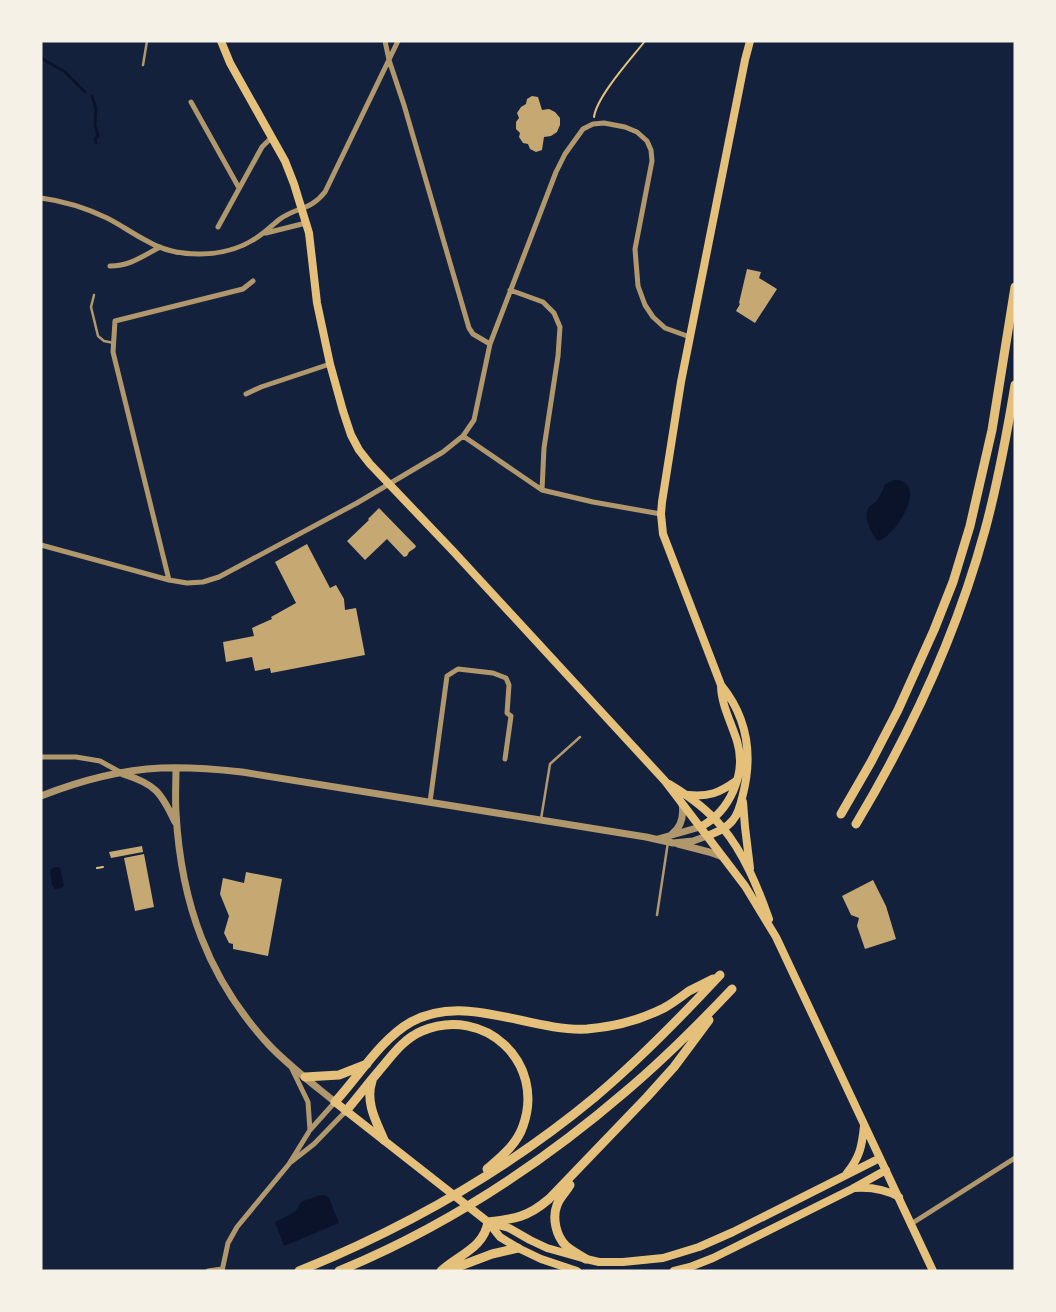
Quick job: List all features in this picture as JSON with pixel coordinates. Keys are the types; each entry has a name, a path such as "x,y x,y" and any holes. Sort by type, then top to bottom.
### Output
{"highway":[{"path":"840,814 867,770 898,710 953,582 970,526 992,430 1015,287"},
{"path":"856,824 873,796 918,710 967,588 985,530 1007,433 1015,385"},
{"path":"298,1271 342,1253 417,1216 466,1188 535,1143 595,1096 664,1033 720,975 648,1015 631,1021 596,1028 547,1027 493,1015 461,1011 428,1015 411,1022 397,1032 381,1048 336,1102"},
{"path":"339,1271 447,1217 543,1156 627,1091 732,990 674,1067 549,1199 530,1213 518,1218 488,1222 485,1234 478,1242 441,1271"},
{"path":"346,1111 398,1048 422,1031 434,1027 460,1025 480,1029 493,1035 508,1048 520,1066 528,1095 526,1116 517,1139 508,1151 466,1188"},
{"path":"305,1077 339,1075 369,1062"},
{"path":"374,1077 370,1089 372,1109 384,1140"},
{"path":"577,1170 569,1188 558,1203 554,1219 557,1231 563,1242 571,1250 586,1259"},
{"path":"446,1271 492,1254 518,1248"}],"main road":[{"path":"221,41 230,64 285,160 294,184 306,222 317,303 330,364 342,411 359,450 665,781 746,886 776,937"},
{"path":"707,836 724,828 732,821 739,809 748,774 749,762 746,736 736,709 721,685 663,534 661,514 679,394 710,227 750,41"},
{"path":"700,827 714,818 726,805 736,782 740,764 738,742 721,695 721,685"},
{"path":"665,781 688,796 714,818 724,828 733,842 760,894 776,937 933,1271"},
{"path":"688,796 712,795 736,782"},
{"path":"743,795 746,838 752,877"},
{"path":"336,1102 488,1222 500,1237 541,1259 577,1271"},
{"path":"846,1175 861,1149 864,1124"},
{"path":"488,1222 509,1228 547,1248 599,1262 663,1258 699,1247 733,1232 880,1158"},
{"path":"674,1271 713,1258 852,1189 886,1170"},
{"path":"852,1189 881,1189 899,1197"},
{"path":"802,1197 810,1201 811,1204 808,1210"}],"street":[{"path":"385,41 469,328 473,334 490,344"},
{"path":"41,198 80,207 114,222 148,242 186,254 209,254 233,249 252,242 288,214 318,201 325,192 398,41"},
{"path":"191,102 239,188"},
{"path":"41,545 169,580 187,583 203,582 219,576 357,504 443,452 463,436 474,420 490,344 556,172 583,129 593,124 604,123 626,127 647,141 651,150 652,161 635,249 638,286 645,306 653,317 665,328 690,337"},
{"path":"218,227 262,147 272,137"},
{"path":"263,234 306,222"},
{"path":"110,266 131,263 160,247"},
{"path":"169,580 113,352 115,321 242,289 253,281"},
{"path":"510,290 543,302 554,313 560,327 558,356 544,448 542,490"},
{"path":"246,394 261,387 330,364"},
{"path":"463,436 542,490 593,502 661,514"},
{"path":"430,802 447,676 458,668 493,673 506,678 509,685 508,713 511,716 505,759"},
{"path":"41,757 76,757 100,761 121,773 141,779 155,789 166,801 177,826"},
{"path":"176,768 177,826 183,871 190,904 212,964 245,1017 270,1046 291,1066 336,1102 310,1130 289,1164 232,1235 222,1270 208,1271"},
{"path":"41,796 121,773 152,769 208,769 242,772 657,839 697,840 707,836"},
{"path":"671,840 683,816 682,804"},
{"path":"671,840 700,827"},
{"path":"671,840 725,858"},
{"path":"291,1066 308,1102 310,1130"},
{"path":"289,1164 314,1144 346,1111"},
{"path":"911,1224 1015,1158"}],"lane":[{"path":"143,65 148,41"},
{"path":"94,295 91,307 98,336 104,341 114,343"},
{"path":"541,820 550,764 580,737"},
{"path":"657,914 671,840"}],"path":[{"path":"593,124 594,112 600,99 645,41"},
{"path":"97,868 103,867"}],"water":[{"path":"894,480 902,481 908,486 910,494 908,504 904,514 891,532 878,541 868,524 867,510 877,500 885,484"},
{"path":"59,867 61,871 64,886 55,889 52,885 50,870"},
{"path":"325,1195 329,1198 339,1223 284,1246 275,1222 295,1212 301,1202"}],"building":[{"path":"532,96 538,97 542,110 549,109 560,118 557,132 551,136 544,137 542,150 536,152 530,149 528,144 523,143 519,137 520,133 516,129 516,122 519,118 517,113 526,104 527,99"},
{"path":"747,269 761,272 759,278 777,289 755,323 736,311 740,304"},
{"path":"379,508 416,546 407,556 404,557 387,539 365,560 347,541"},
{"path":"307,544 330,588 336,585 344,599 345,610 356,608 365,655 271,673 270,668 255,671 252,657 226,662 223,642 254,636 252,628 272,619 271,617 296,603 275,562"},
{"path":"142,846 143,852 111,858 109,852"},
{"path":"144,854 154,907 135,911 124,858"},
{"path":"246,872 282,879 268,956 233,949 233,944 229,943 224,933 229,916 220,894 223,878 244,883"},
{"path":"873,880 886,906 896,939 865,949 857,926 859,918 851,915 842,896"}],"waterway":[{"path":"41,57 64,71 85,92"},
{"path":"92,96 96,109 95,125 98,136 95,139 96,143"}]}
